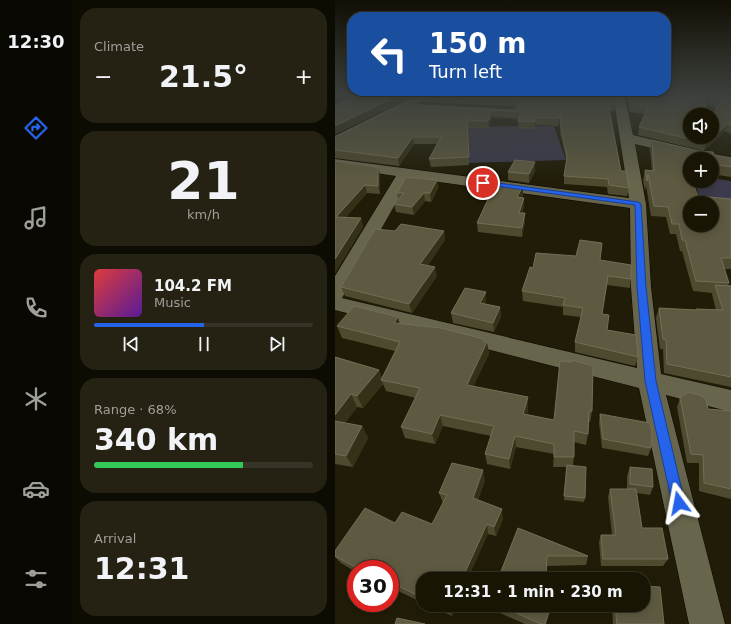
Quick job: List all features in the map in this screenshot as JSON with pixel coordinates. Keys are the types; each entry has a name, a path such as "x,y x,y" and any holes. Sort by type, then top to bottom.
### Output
{"street":[{"path":"335,141 370,123"},
{"path":"624,123 638,204 641,287 650,381 707,624"},
{"path":"627,138 731,164"},
{"path":"335,163 638,204"},
{"path":"335,293 405,173"},
{"path":"335,303 731,401"}],"shaded area":[{"path":"554,126 566,160 463,163 465,146 417,143 430,127"},
{"path":"656,178 683,179 683,181"},
{"path":"719,179 731,181 731,207 719,204 719,196 699,196 697,188 719,188"}],"building":[{"path":"364,123 467,123 469,157 429,159 441,137 413,137 398,158 335,150 335,137"},
{"path":"561,123 612,123 621,171 626,171 629,188 609,185 608,179 564,176 567,157"},
{"path":"641,123 683,123 683,138 639,127"},
{"path":"719,123 731,123 731,125 728,124 719,132"},
{"path":"652,140 699,151 713,152 683,152 683,188 695,188 698,196 683,196 683,232 719,232 719,198 731,199 731,258 721,258 729,283 696,281 685,240 682,240 679,224 672,224 668,207 654,206 648,174 647,181 645,170 654,171"},
{"path":"719,156 731,158 731,167 719,165"},
{"path":"515,160 535,162 529,174 508,172"},
{"path":"335,161 378,167 378,186 365,185 336,217 361,218 335,259"},
{"path":"406,177 437,180 430,193 424,193 412,207 394,204 404,193 397,193"},
{"path":"495,184 523,186 517,197 524,198 519,213 525,213 522,228 477,223"},
{"path":"401,224 444,231 420,264 435,267 409,304 341,287 375,229 395,231"},
{"path":"580,240 602,243 600,260 631,265 631,279 608,276 602,314 609,315 607,330 636,335 638,357 575,342 583,308 563,305 565,298 522,291 530,267 533,268 536,253 576,256"},
{"path":"715,285 731,286 731,377 667,364 666,340 663,339 659,308 723,310"},
{"path":"465,288 486,292 480,303 500,307 493,323 451,313"},
{"path":"354,306 398,317 394,323 441,328 484,339 483,341 487,342 467,385 528,397 523,414 554,420 560,361 571,362 571,360 593,366 592,411 589,411 588,434 574,431 574,457 554,457 554,444 515,436 509,459 485,454 494,426 440,415 432,434 401,427 420,388 381,380 400,342 337,326"},
{"path":"335,357 379,370 357,396 351,394 335,415"},
{"path":"688,392 706,399 708,409 731,411 731,489 704,483 703,455 691,454 680,398"},
{"path":"600,414 650,423 652,432 651,448 603,439"},
{"path":"335,421 362,426 346,456 335,454"},
{"path":"452,463 483,470 473,498 502,509 494,527 487,524 465,572 416,572 416,595 399,586 399,560 347,560 347,562 335,556 335,551 365,508 395,523 402,512 432,524 447,495 439,493"},
{"path":"567,465 586,467 585,498 564,496"},
{"path":"630,467 652,469 653,487 630,484"},
{"path":"610,489 636,489 642,528 662,528 668,559 603,559 601,535 616,535"},
{"path":"518,528 588,556 547,556 546,572 501,572"},
{"path":"650,586 660,587 664,624 617,624 616,612 650,612"},
{"path":"514,612 549,612 545,624 541,624"},
{"path":"397,618 425,624 395,624"}],"route":[{"path":"483,183 638,204 641,287 650,381 679,503"}]}
